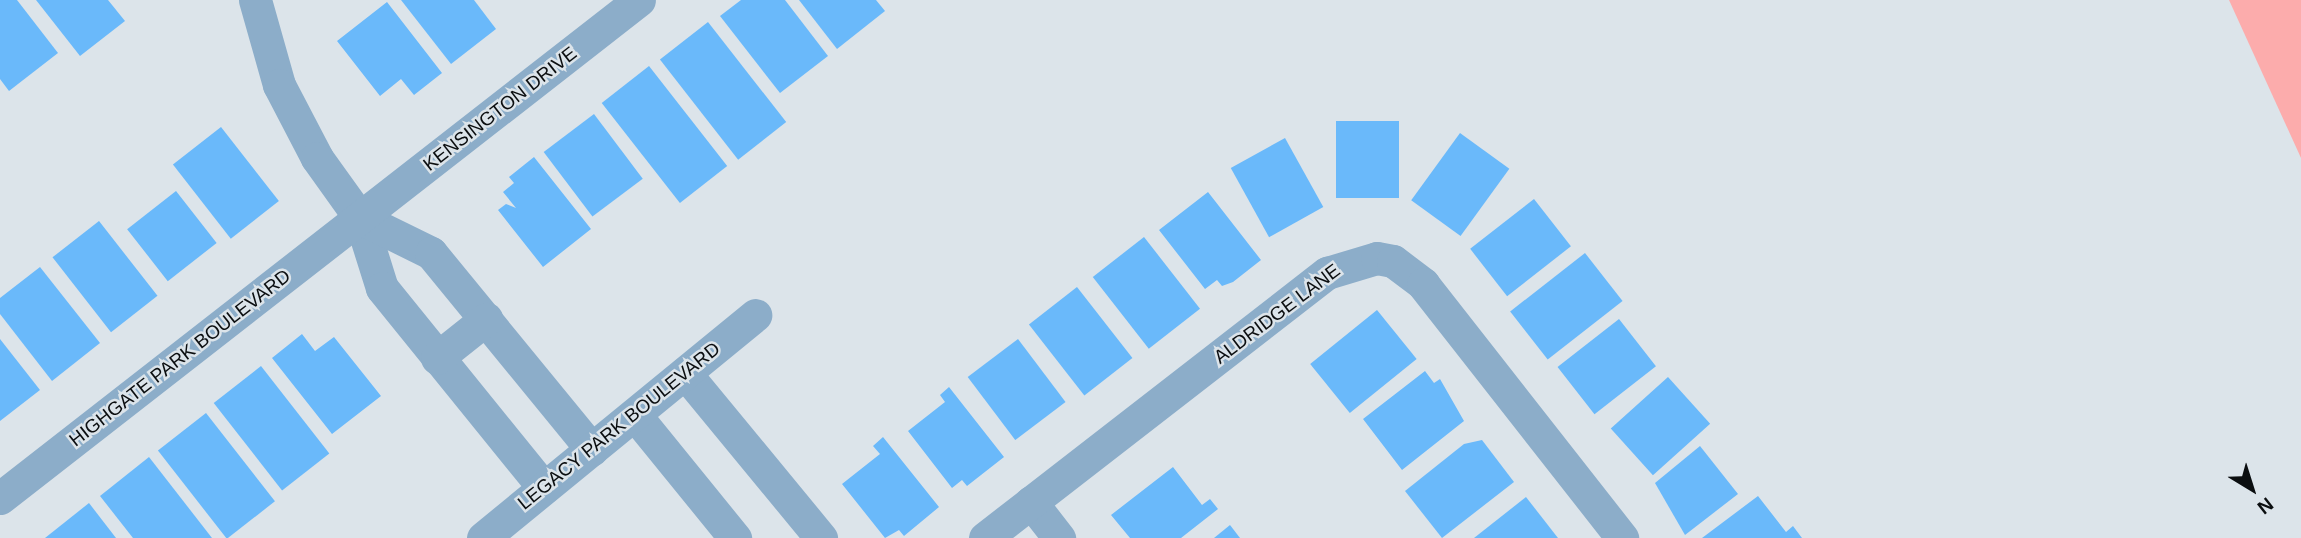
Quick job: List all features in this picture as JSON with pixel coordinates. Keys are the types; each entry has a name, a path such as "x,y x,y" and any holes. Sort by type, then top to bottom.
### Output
{"street":[{"path":"256,0 290,109 360,218 382,288 544,488"},
{"name":"KENSINGTON DRIVE","path":"360,218 639,0"},
{"path":"360,218 431,253 592,450"},
{"name":"HIGHGATE PARK BOULEVARD","path":"0,498 360,218"},
{"name":"ALDRIDGE LANE","path":"985,538 1327,273 1377,258 1393,261 1423,284 1622,538"},
{"name":"LEGACY PARK BOULEVARD","path":"483,538 755,315"},
{"path":"437,358 486,319"},
{"path":"685,373 821,538"},
{"path":"635,415 735,538"},
{"path":"1031,502 1059,538"}],"shaded area":[{"path":"2229,0 2301,0 2301,158"}],"building":[{"path":"0,0 17,0 58,53 9,91 0,79"},
{"path":"36,0 108,0 125,21 80,56"},
{"path":"401,0 474,0 496,29 451,64"},
{"path":"741,0 785,0 828,56 780,93 720,16"},
{"path":"799,0 876,0 885,11 837,49"},
{"path":"387,2 442,73 414,95 401,79 380,96 337,41"},
{"path":"708,22 786,122 738,160 660,60"},
{"path":"649,66 727,166 680,203 602,103"},
{"path":"594,114 643,179 592,217 544,152"},
{"path":"1336,121 1399,121 1399,198 1336,198"},
{"path":"221,127 279,201 231,239 173,165"},
{"path":"1460,133 1509,169 1461,236 1411,200"},
{"path":"1285,138 1323,207 1269,237 1231,168"},
{"path":"534,157 591,229 543,267 498,210 506,204 516,208 503,192 514,183 509,177"},
{"path":"176,191 217,243 168,281 127,229"},
{"path":"1208,192 1261,260 1233,282 1222,286 1217,280 1205,289 1159,230"},
{"path":"1534,199 1571,246 1507,296 1470,249"},
{"path":"99,221 157,296 111,332 53,257"},
{"path":"1144,237 1200,309 1149,349 1093,277"},
{"path":"1585,253 1623,301 1548,360 1510,311"},
{"path":"40,267 100,343 52,381 0,314 0,298"},
{"path":"1077,287 1132,358 1084,395 1029,325"},
{"path":"1377,310 1417,359 1350,413 1310,364"},
{"path":"1619,319 1656,366 1594,414 1558,367"},
{"path":"302,334 315,351 334,337 381,396 332,434 272,358"},
{"path":"0,339 40,390 0,421"},
{"path":"1018,339 1066,402 1015,440 968,377"},
{"path":"261,366 329,453 282,490 214,403"},
{"path":"1425,371 1434,383 1440,379 1464,421 1402,470 1363,419"},
{"path":"1668,377 1710,424 1653,475 1611,429"},
{"path":"949,387 1004,457 967,486 962,480 952,488 908,431 945,402 940,395"},
{"path":"206,413 275,501 226,538 158,451"},
{"path":"883,437 939,507 904,536 899,530 885,538 842,484 880,454 873,446"},
{"path":"1482,440 1514,482 1442,538 1405,491 1464,444"},
{"path":"1700,446 1738,494 1685,535 1655,483"},
{"path":"149,457 212,538 133,538 100,496"},
{"path":"1173,467 1202,505 1210,499 1218,509 1181,538 1130,538 1111,515"},
{"path":"1758,496 1786,532 1793,526 1802,538 1702,538"},
{"path":"1526,497 1558,538 1474,538"},
{"path":"89,503 116,538 45,538"},
{"path":"1230,525 1240,538 1214,538"}]}
